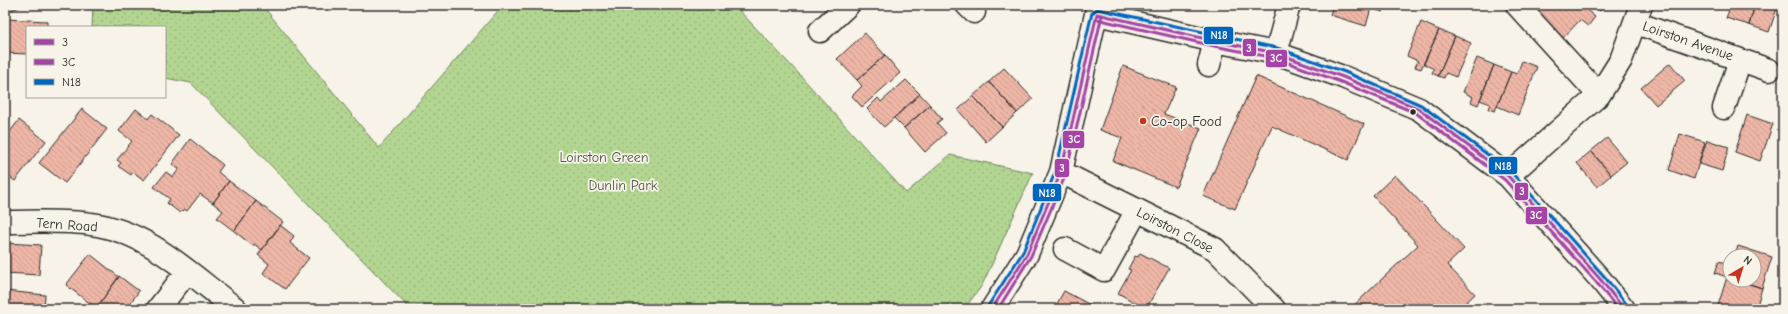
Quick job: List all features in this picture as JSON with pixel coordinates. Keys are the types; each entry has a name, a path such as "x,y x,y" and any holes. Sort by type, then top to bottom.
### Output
{"street":[{"path":"820,30 848,5"},
{"path":"1276,53 1288,5"},
{"path":"1517,5 1599,95"},
{"path":"992,309 1027,254 1061,172 1098,9 1215,41 1276,53 1343,77 1419,109 1508,176 1600,279 1624,309"},
{"name":"Loirston Avenue","path":"1508,176 1599,95 1621,60 1638,14 1740,60 1770,70"},
{"path":"1209,65 1215,41"},
{"name":"Loirston Avenue","path":"1724,108 1740,60"},
{"name":"Loirston Close","path":"1061,172 1215,249 1274,309"},
{"path":"1065,249 1104,270 1137,210"},
{"name":"Tern Road","path":"5,222 91,224 121,231 151,244 234,308"},
{"path":"158,309 188,272"}],"green space":[{"name":"Loirston Green","path":"93,5 262,5 379,148 503,5 734,5 799,74 906,193 950,155 1033,173 981,287 964,309 410,309 191,83 166,78 166,26 92,26"}],"building":[{"path":"5,5 25,5 9,11 5,8"},
{"path":"1333,5 1360,5 1371,8 1366,26 1330,15"},
{"path":"1360,5 1386,5 1383,12"},
{"path":"1537,5 1581,5 1595,17 1588,26 1580,20 1563,38 1532,11"},
{"path":"1581,5 1592,5 1588,10"},
{"path":"1593,5 1605,5 1600,11"},
{"path":"1693,5 1709,5 1708,10"},
{"path":"1731,5 1755,5 1749,25 1726,18"},
{"path":"1755,5 1778,5 1769,32 1749,25"},
{"path":"5,19 47,21 47,26 26,26 26,54 5,53"},
{"path":"1421,22 1439,30 1421,69 1415,67 1418,61 1407,56"},
{"path":"1439,30 1455,36 1438,76 1432,73 1434,69 1424,64"},
{"path":"865,33 885,55 857,80 837,59"},
{"path":"1455,36 1471,43 1456,77 1446,73 1444,78 1438,76"},
{"path":"885,55 900,73 862,107 852,96 862,86 857,80"},
{"path":"1477,58 1494,65 1478,105 1471,102 1473,97 1463,92"},
{"path":"1522,61 1537,67 1518,115 1497,106 1511,72 1517,74"},
{"path":"1670,63 1685,81 1656,105 1641,88"},
{"path":"1494,65 1511,72 1495,111 1488,109 1490,104 1480,100"},
{"name":"Co-op Food","path":"1123,66 1176,87 1164,114 1201,128 1176,187 1113,161 1122,138 1100,130"},
{"path":"1004,68 1033,99 1017,113 989,82"},
{"path":"1256,76 1364,124 1348,160 1272,126 1235,209 1203,196"},
{"path":"906,80 920,94 884,127 867,109 878,98 881,102"},
{"path":"989,82 1017,113 1002,127 973,96"},
{"path":"920,94 930,105 904,128 894,118"},
{"path":"973,96 1002,127 986,142 958,110"},
{"path":"930,105 942,119 937,123 946,133 925,152 904,128"},
{"path":"82,109 107,129 65,183 39,163"},
{"path":"136,109 148,119 152,114 179,135 144,180 133,172 131,175 118,166 121,163 117,160 132,141 119,131"},
{"path":"1747,115 1773,124 1760,161 1735,152"},
{"path":"19,120 46,141 15,181 6,174 5,176 5,138"},
{"path":"1680,134 1705,142 1694,179 1669,170"},
{"path":"1607,138 1627,162 1611,175 1591,151"},
{"path":"190,139 223,165 218,172 229,181 213,203 200,194 187,211 184,209 180,213 167,203 170,199 154,187 166,172 173,177 179,169 172,164"},
{"path":"1707,140 1729,147 1722,171 1699,164"},
{"path":"1591,151 1611,175 1597,187 1577,163"},
{"path":"1395,175 1464,249 1447,265 1475,294 1459,309 1350,309 1418,245 1373,196"},
{"path":"229,181 256,201 234,231 217,218 223,211 213,203"},
{"path":"256,201 283,222 262,250 254,244 253,246 234,231"},
{"path":"280,225 294,236 290,243 309,258 285,289 263,273 269,264 258,255"},
{"path":"5,243 41,245 39,275 5,273"},
{"path":"1140,253 1169,268 1146,309 1118,293 1131,270 1128,269 1135,256 1138,257"},
{"path":"90,254 119,277 96,308 66,285"},
{"path":"1762,254 1772,257 1762,288"},
{"path":"1719,261 1722,262 1722,275 1715,273"},
{"path":"119,276 139,291 126,309 96,309"},
{"path":"1724,288 1762,288 1756,309 1717,309"},
{"path":"5,291 45,295 44,309 5,309"},
{"path":"1064,291 1098,309 1054,309"}],"transit line":[{"name":"N18","path":"988,306 1023,252 1056,170 1092,13 1097,9 1277,48 1345,72 1421,105 1511,172 1604,276 1628,306"},
{"name":"3","path":"1097,14 1215,41 1276,53 1343,77 1419,109 1508,176 1600,279 1624,309"},
{"name":"3","path":"992,309 1027,254 1061,172 1097,14"},
{"name":"3C","path":"998,309 1031,256 1066,174 1102,15"},
{"name":"3C","path":"1096,19 1214,46 1275,58 1341,82 1416,113 1505,180 1596,282 1618,309"}],"place":[{"name":"Co-op Food","path":"1143,121"}],"park label":[{"name":"Dunlin Park","path":"623,185"}]}
